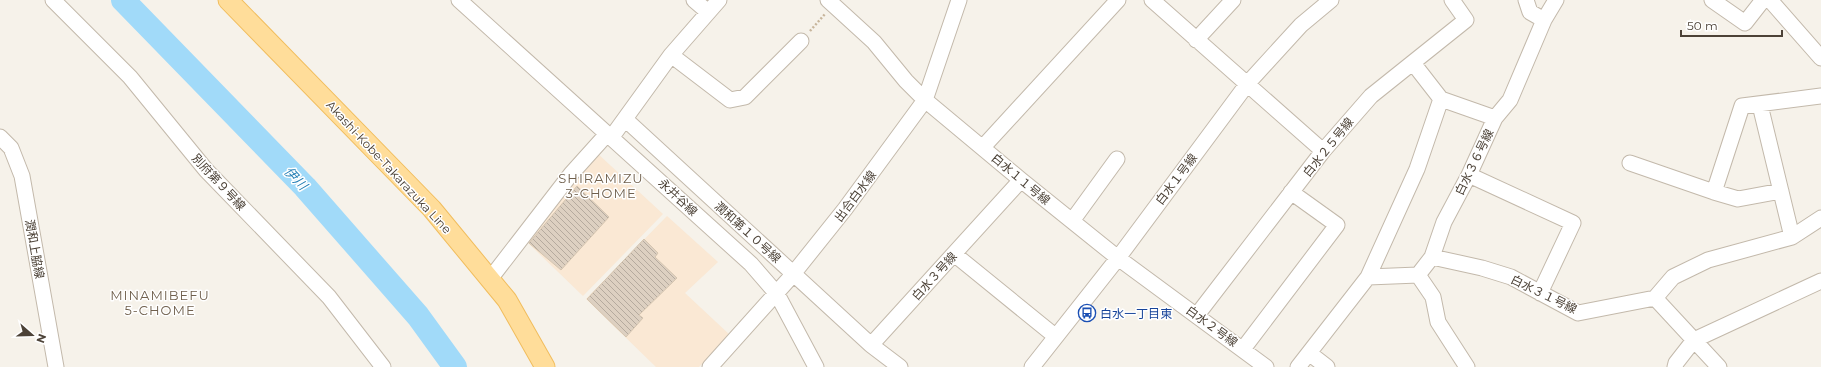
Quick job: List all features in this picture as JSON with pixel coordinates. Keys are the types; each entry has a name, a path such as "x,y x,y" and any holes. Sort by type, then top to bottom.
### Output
{"main road":[{"name":"Akashi-Kobe-Takarazuka Line","path":"228,0 432,209 507,300 545,367"}],"street":[{"name":"別府第９号線","path":"53,0 130,77 206,170 329,297 383,367"},
{"name":"永井谷線","path":"459,0 751,264 777,294 816,367"},
{"path":"694,0 708,12"},
{"path":"490,279 571,174 625,119 671,55 719,0"},
{"name":"出合白水線","path":"710,367 777,294 794,273 845,209 925,100 959,0"},
{"path":"983,147 1118,0"},
{"path":"1152,0 1323,150"},
{"path":"1196,40 1233,0"},
{"name":"白水１号線","path":"1032,367 1118,258 1248,83 1301,25 1331,0"},
{"name":"白水２５号線","path":"1197,316 1323,150 1371,96 1466,20 1452,0"},
{"path":"1526,0 1530,12 1544,20"},
{"path":"1496,118 1510,100 1544,20 1556,0"},
{"path":"1712,0 1745,23 1763,0"},
{"path":"1770,0 1821,58"},
{"name":"白水１１号線","path":"831,3 874,42 906,81 925,100 1072,222 1118,258"},
{"path":"671,55 730,100 745,97 801,41"},
{"path":"1298,367 1368,277 1417,169 1441,99 1413,63"},
{"path":"1714,192 1742,106 1760,105 1821,96"},
{"name":"白水３６号線","path":"1432,257 1444,222 1496,118 1441,99"},
{"path":"1760,105 1792,237"},
{"name":"潤和第１０号線","path":"625,119 871,345"},
{"name":"潤和上脇線","path":"0,137 12,148 22,176 56,367"},
{"path":"1072,222 1117,159"},
{"path":"1630,163 1738,199 1781,191"},
{"path":"1469,174 1573,223 1540,294"},
{"name":"白水３号線","path":"871,345 1021,180"},
{"path":"1243,349 1337,225 1292,192"},
{"path":"710,227 724,210"},
{"path":"1719,367 1655,298 1673,277 1708,260 1792,237 1819,222"},
{"path":"954,254 1055,336"},
{"path":"1368,277 1418,275 1432,257"},
{"name":"白水３１号線","path":"1432,257 1482,268 1511,277 1540,294 1578,313 1655,298"},
{"name":"白水２号線","path":"1118,258 1266,367"},
{"path":"1418,275 1433,297 1438,322 1467,367"},
{"path":"1675,367 1676,363 1694,340 1821,282"},
{"path":"871,345 900,367"},
{"path":"1309,353 1327,367"}],"path":[{"path":"801,41 831,3"}],"shaded area":[{"path":"597,153 663,214 583,296 528,243"},
{"path":"667,216 718,262 685,293 730,335 699,367 656,367 586,299"}],"building":[{"path":"577,186 609,217 561,270 529,243"},
{"path":"644,239 658,253 655,257 677,278 639,315 643,318 626,337 587,299"}],"waterway":[{"name":"伊川","path":"123,0 305,187 418,316 455,367"}],"place":[{"name":"白水一丁目東","path":"1087,313"}],"district":[{"name":"SHIRAMIZU 3-CHOME","path":"601,186"},
{"name":"MINAMIBEFU 5-CHOME","path":"160,302"}]}
